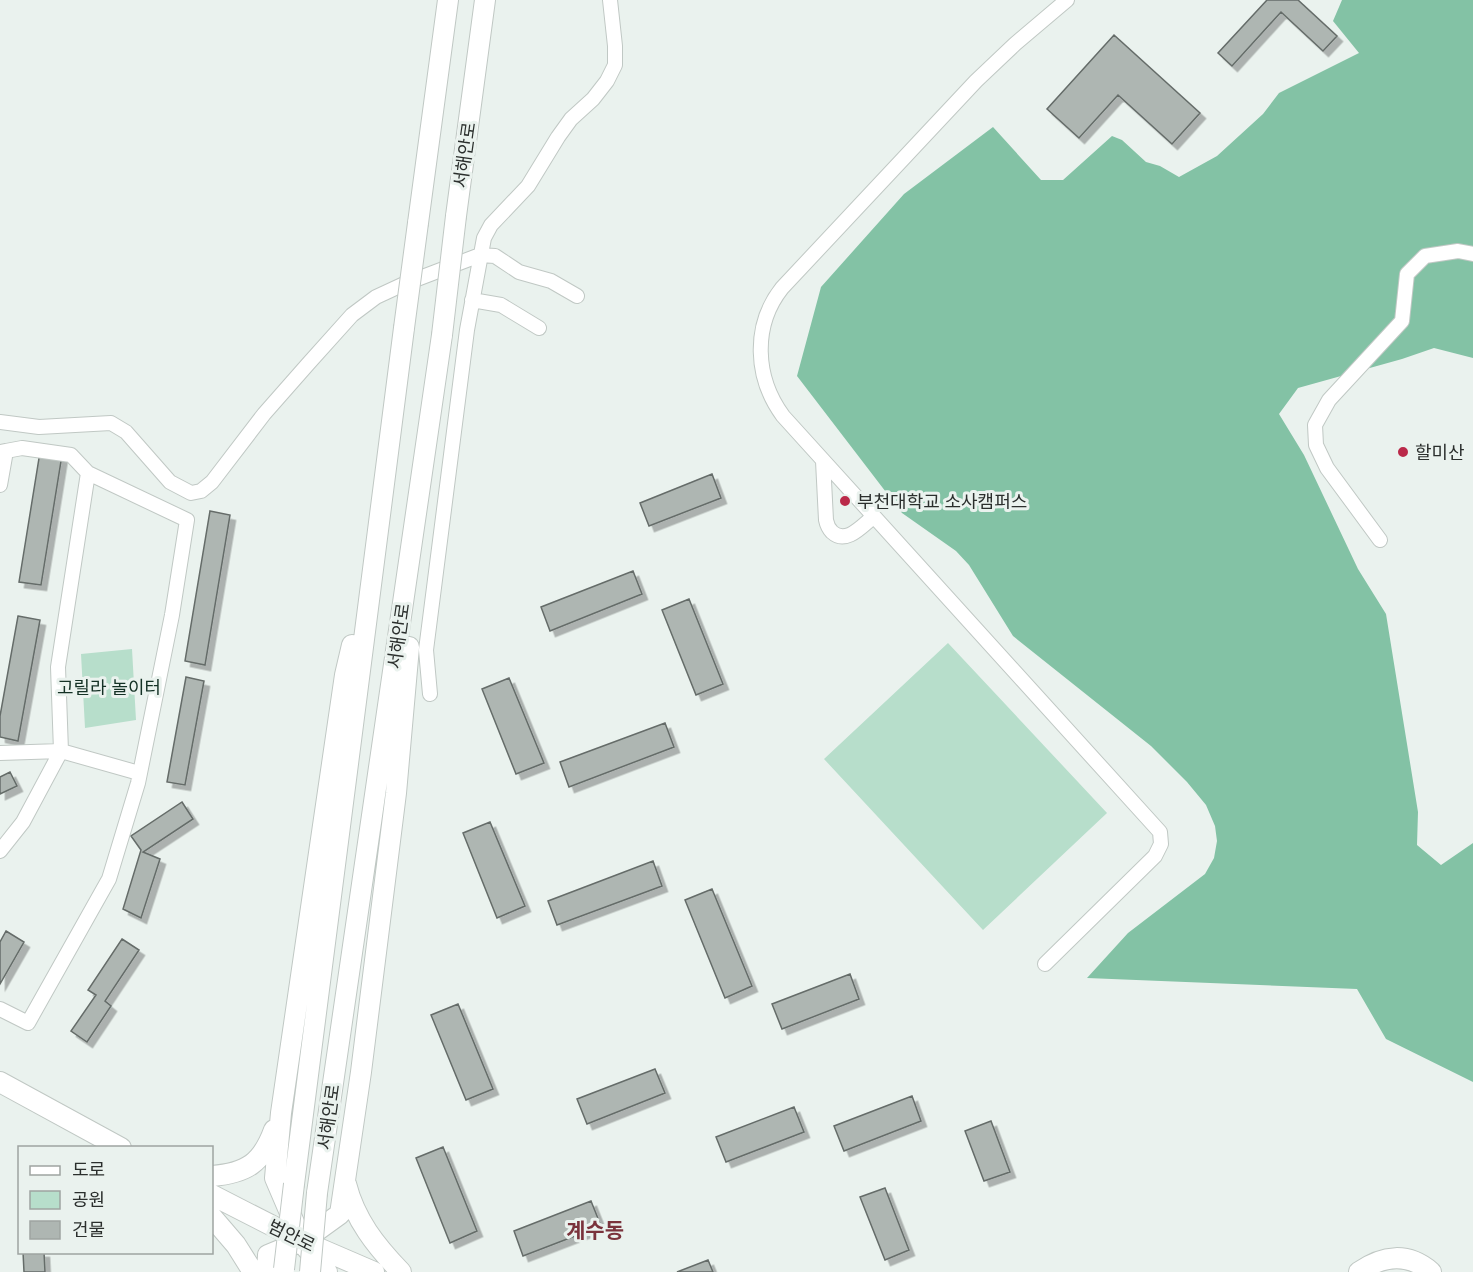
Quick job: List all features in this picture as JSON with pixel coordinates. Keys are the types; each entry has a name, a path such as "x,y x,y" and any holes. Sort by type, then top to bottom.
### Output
{"main road":[{"name":"서해안로","path":"278,1271 294,1184 448,0"},
{"name":"서해안로","path":"310,1272 317,1193 442,335 485,0"},
{"path":"327,1272 302,1241 275,1178 281,1113 345,675 378,530"},
{"path":"278,1271 268,1255 302,1241 340,1214 361,1072 396,793 410,640 413,534"},
{"path":"0,1082 117,1146"},
{"path":"213,1176 239,1172 257,1160 268,1146 281,1113"},
{"path":"345,1179 350,1201 362,1225 401,1272"},
{"name":"범안로","path":"213,1196 302,1241 374,1272"},
{"path":"213,1217 236,1245 253,1272"},
{"path":"1359,1272 1371,1263 1395,1257 1419,1263 1431,1272"}],"street":[{"path":"430,694 426,650 472,300 484,238 504,208 528,186 571,119 593,99 607,81 615,65 610,0"},
{"path":"1045,964 1155,856 1161,844 1160,832 779,411 764,381 760,345 765,321 775,297 976,81 1067,0"},
{"path":"1380,540 1327,468 1316,445 1315,425 1329,400 1402,321 1407,274 1425,256 1458,250 1473,254"},
{"path":"0,422 39,427 111,423 126,432 170,482 190,493 201,491 212,482 264,414 352,315 376,297 480,255 495,256 519,272 551,281 577,296"},
{"path":"472,300 501,305 539,328"},
{"path":"0,485 3,452 22,448 71,455 88,473 187,520 172,615 140,773 109,879 28,1023 0,1009"},
{"path":"823,462 826,520 830,531 837,536 849,536 873,516"},
{"path":"0,851 23,822 61,751 58,667 88,473"},
{"path":"0,753 61,751 140,773"}],"green space":[{"path":"1342,0 1473,0 1473,358 1434,348 1298,388 1279,414 1304,455 1358,569 1386,614 1418,812 1417,845 1441,865 1473,843 1473,1082 1386,1039 1357,989 1087,978 1128,933 1205,874 1214,858 1217,841 1215,826 1206,805 1151,746 1013,636 969,565 956,551 902,513 797,376 821,287 904,194 993,127 1041,180 1063,180 1112,136 1122,140 1146,162 1160,166 1179,177 1217,156 1263,114 1279,93 1359,53 1333,21"},
{"path":"948,643 1107,813 983,930 824,759"},
{"name":"고릴라 놀이터","path":"132,649 136,720 85,728 81,654"}],"building":[{"path":"1267,0 1298,0 1337,36 1323,51 1281,12 1232,66 1218,53"},
{"path":"1114,35 1200,113 1172,144 1118,95 1079,138 1047,109"},
{"path":"40,452 62,455 41,585 19,582"},
{"path":"712,474 721,498 649,526 640,503"},
{"path":"210,511 230,515 205,665 185,661"},
{"path":"633,571 642,594 550,631 541,607"},
{"path":"689,599 723,684 696,695 662,610"},
{"path":"18,616 40,620 18,741 0,737 0,716"},
{"path":"186,677 204,681 185,785 167,782"},
{"path":"509,678 544,763 516,774 482,689"},
{"path":"665,723 674,747 569,787 560,762"},
{"path":"10,772 17,786 0,794 0,777"},
{"path":"182,802 193,819 143,852 160,859 141,918 123,909 141,850 131,836"},
{"path":"490,822 525,906 497,918 463,833"},
{"path":"653,861 662,886 557,925 548,901"},
{"path":"712,889 752,986 725,998 685,900"},
{"path":"6,931 24,942 0,984 0,942"},
{"path":"122,939 139,950 105,1001 111,1006 87,1042 71,1031 96,995 88,990"},
{"path":"850,974 859,999 782,1029 772,1004"},
{"path":"458,1004 493,1089 466,1100 431,1015"},
{"path":"655,1069 665,1093 587,1124 577,1099"},
{"path":"912,1096 921,1121 844,1151 834,1126"},
{"path":"794,1107 804,1132 726,1162 716,1137"},
{"path":"991,1121 1010,1172 984,1181 965,1131"},
{"path":"443,1147 477,1231 450,1243 416,1158"},
{"path":"885,1188 909,1250 885,1260 860,1197"},
{"path":"591,1201 601,1226 523,1256 514,1231"},
{"path":"23,1254 44,1254 45,1272 24,1272"},
{"path":"708,1260 713,1272 677,1272"}],"place":[{"name":"할미산","path":"1403,452"},
{"name":"부천대학교 소사캠퍼스","path":"845,501"}],"district":[{"name":"계수동","path":"595,1230"}]}
